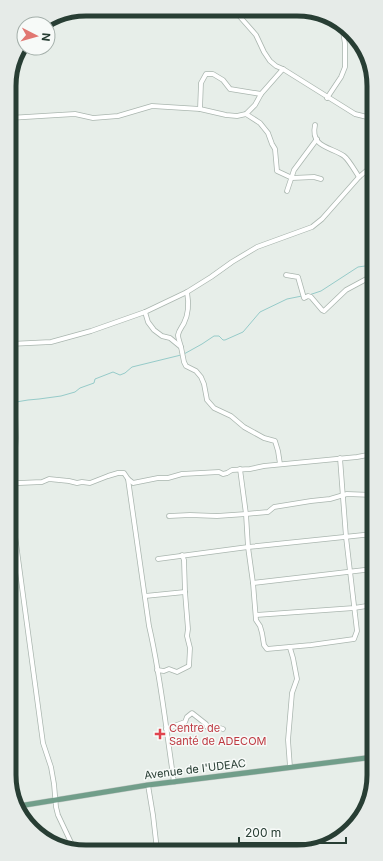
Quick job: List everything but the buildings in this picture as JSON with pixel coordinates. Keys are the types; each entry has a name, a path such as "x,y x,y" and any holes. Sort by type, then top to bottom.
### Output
{"main road":[{"name":"Avenue de I'UDEAC","path":"23,805 148,785 367,758"}],"street":[{"path":"240,16 256,35 270,61 276,66 355,114 367,117"},
{"path":"327,98 341,77 345,67 343,33"},
{"path":"16,117 58,114 75,114 93,118 118,116 152,106 200,109 237,116 246,114 255,105 261,94 283,69"},
{"path":"200,109 201,83 206,74 213,74 223,80 230,88 261,94"},
{"path":"246,114 260,123 268,133 275,149 277,171 292,178 314,177 321,179"},
{"path":"315,125 314,130 321,145 345,156 359,177"},
{"path":"287,191 294,170 317,139"},
{"path":"16,344 51,342 92,332 145,312 187,292 211,278 232,262 257,247 312,228 367,170"},
{"path":"286,275 298,277 303,296 311,297 324,311 329,308 346,290 367,279"},
{"path":"187,292 189,303 187,313 178,336 186,366 196,371 201,377 207,400 214,408 231,416 244,427 264,438 274,441 278,451 280,464"},
{"path":"145,312 148,322 154,330 162,336 170,338 181,347"},
{"path":"16,482 42,482 49,479 77,483 90,483 100,478 118,473 124,473 133,483 158,478 168,478 182,474 219,472 223,474 232,470 367,455"},
{"path":"240,469 246,514 256,620 260,626 265,648 290,648 354,638 357,631 346,537 340,458"},
{"path":"128,479 174,782"},
{"path":"169,516 217,516 268,512 274,507 330,499 347,494 367,495"},
{"path":"158,559 248,547 367,535"},
{"path":"16,542 43,743 51,767 58,815 72,844"},
{"path":"158,670 177,672 189,666 190,648 187,636 188,629 184,560 182,555"},
{"path":"253,583 367,570"},
{"path":"145,596 185,592"},
{"path":"256,615 367,606"},
{"path":"290,648 297,679 292,693 288,740 290,767"},
{"path":"166,729 185,722 187,717 192,713 211,730 217,727 223,729"},
{"path":"148,785 156,845"}],"waterway":[{"path":"309,295 321,291 358,267 367,266"},
{"path":"184,354 214,336 219,336 225,340 243,332 260,312 287,299 302,296"},
{"path":"16,402 61,396 75,392 80,388 94,383 95,379 113,372 120,375 132,367 181,355"}],"place":[{"name":"Centre de Santé de ADECOM","path":"160,734"}]}
